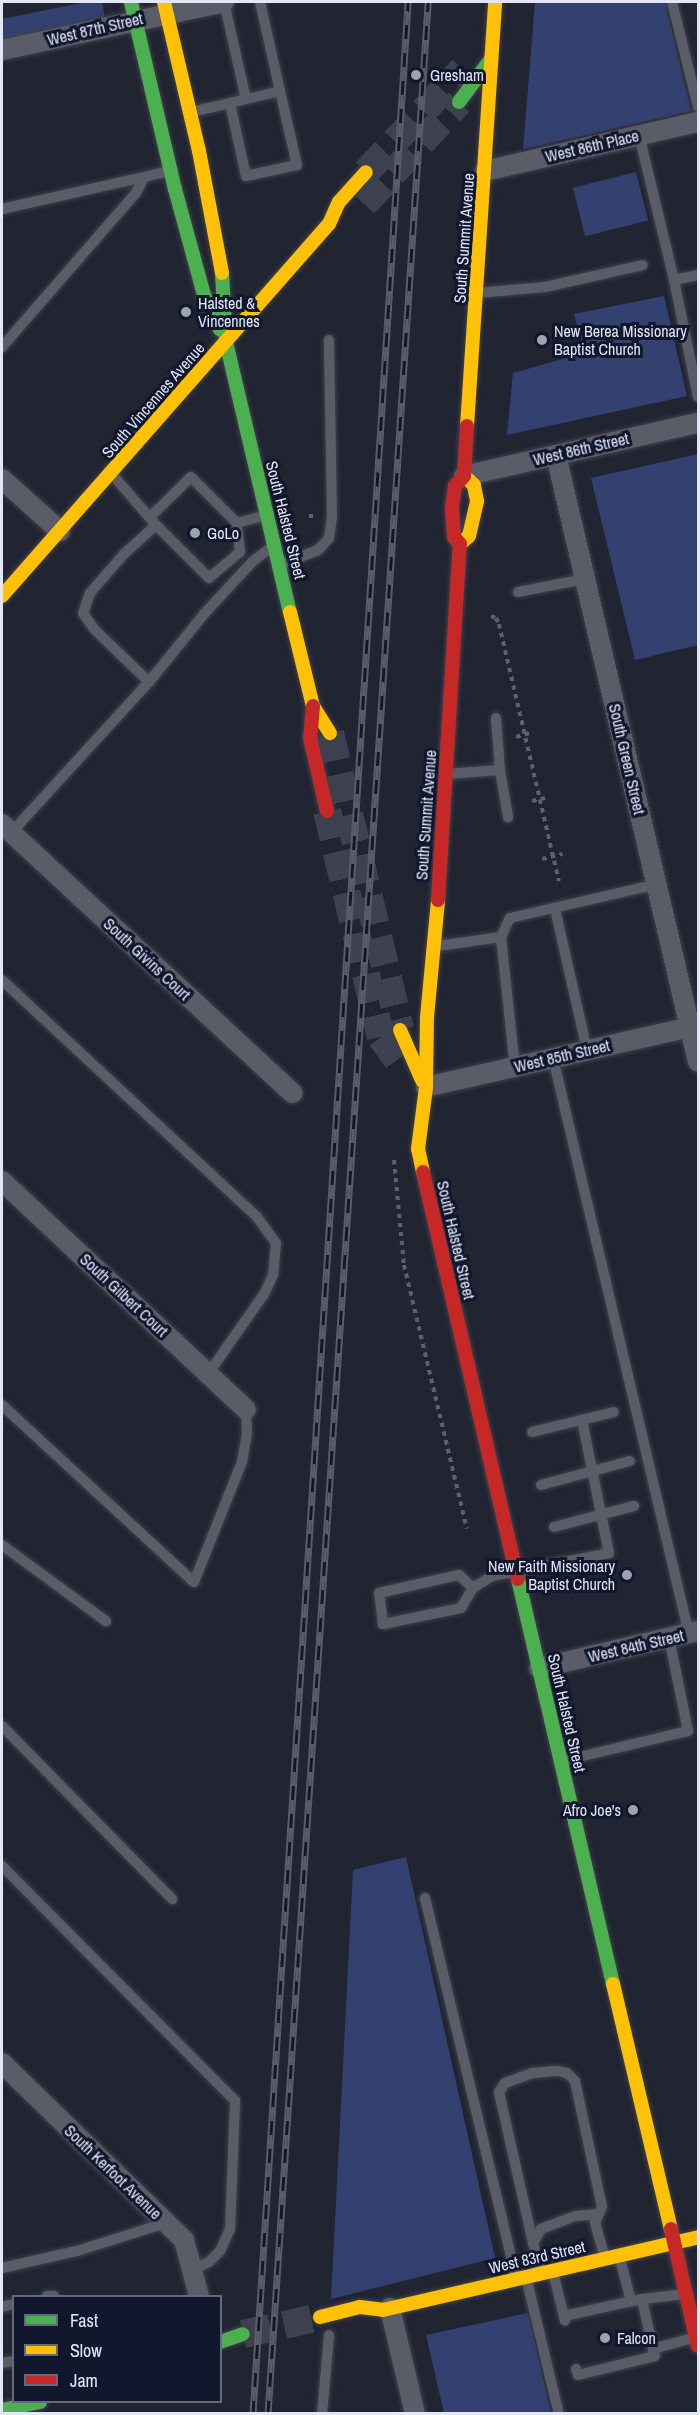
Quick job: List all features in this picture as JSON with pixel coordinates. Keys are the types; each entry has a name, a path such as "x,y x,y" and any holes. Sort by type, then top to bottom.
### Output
{"main road":[{"name":"South Summit Avenue","path":"426,1087 427,1017 435,946 460,544 454,537 452,507 455,486 464,476 495,2"},
{"name":"South Halsted Street","path":"165,7 190,112 224,278 226,342 313,706 310,738 327,811"},
{"name":"South Halsted Street","path":"134,11 171,171 204,295 226,342"},
{"path":"463,69 491,59"},
{"path":"459,102 491,59"},
{"name":"South Vincennes Avenue","path":"2,597 329,224 339,202 366,172"},
{"name":"South Vincennes Avenue","path":"329,224 346,217"},
{"name":"South Summit Avenue","path":"460,544 470,537 477,501 474,485 464,476"},
{"name":"South Halsted Street","path":"313,706 330,733"},
{"path":"400,1030 426,1087"},
{"path":"399,1062 426,1087"},
{"name":"South Halsted Street","path":"426,1087 418,1149 698,2342"},
{"name":"West 83rd Street","path":"320,2317 360,2307 386,2309 699,2237"},
{"name":"West 83rd Street","path":"370,2321 386,2309"},
{"path":"324,2336 346,2330"},
{"path":"222,2341 243,2334"},
{"path":"2,2410 35,2403"}],"street":[{"name":"West 87th Street","path":"2,50 134,11 224,2"},
{"name":"West 86th Place","path":"485,171 699,122"},
{"name":"West 86th Street","path":"464,476 699,423"},
{"name":"South Green Street","path":"556,455 657,884 694,1026 699,1062"},
{"path":"2,479 60,531"},
{"name":"South Givins Court","path":"6,829 292,1093"},
{"name":"West 85th Street","path":"426,1087 694,1026"},
{"name":"South Gilbert Court","path":"2,1181 246,1409"},
{"name":"West 84th Street","path":"539,1668 696,1632"},
{"name":"South Kerfoot Avenue","path":"2,2063 184,2240 199,2295"},
{"path":"386,2309 415,2414"}],"lane":[{"path":"224,2 246,99"},
{"path":"230,103 246,176 297,165 260,2"},
{"path":"672,2 699,107"},
{"path":"190,112 280,91"},
{"path":"639,135 699,397"},
{"path":"2,209 171,171"},
{"path":"2,347 136,193 144,177"},
{"path":"476,293 545,287 643,265"},
{"path":"674,280 699,274"},
{"path":"280,565 318,550 329,538 332,516 329,340"},
{"path":"111,472 153,521 209,578 240,552 237,523 191,477 153,521 90,593 83,613 94,629 149,682"},
{"path":"237,523 267,515"},
{"path":"6,829 149,682 204,614 253,561 275,544"},
{"path":"518,592 585,579"},
{"path":"496,718 500,770 508,817"},
{"path":"445,774 500,770"},
{"path":"515,1067 501,937 510,918 657,884"},
{"path":"555,909 587,1050"},
{"path":"435,946 501,937"},
{"path":"2,980 257,1217 276,1243 273,1275 264,1294 208,1374"},
{"path":"553,1058 696,1632"},
{"path":"2,1405 194,1582 242,1462 247,1434 246,1409"},
{"path":"532,1432 614,1412"},
{"path":"473,1588 459,1575 380,1593 382,1624 461,1608 473,1588 492,1575 609,1553 582,1420"},
{"path":"541,1485 630,1461"},
{"path":"554,1527 634,1506"},
{"path":"2,1545 106,1621"},
{"path":"561,1761 688,1731 669,1638"},
{"path":"2,1726 172,1899"},
{"path":"2,1866 235,2101 230,2229 220,2251 209,2262 193,2269"},
{"path":"424,1898 521,2278 559,2414"},
{"path":"576,2369 578,2375 597,2367 655,2356 636,2300 595,2223 602,2207 575,2081 567,2073 558,2071 533,2073 505,2083 499,2092 499,2102 533,2243 565,2319 610,2309 636,2300 686,2294"},
{"path":"533,2243 541,2229 575,2216 599,2214"},
{"path":"2,2268 77,2251 166,2223"},
{"path":"322,2414 324,2336"},
{"path":"653,2349 698,2342"}],"path":[{"path":"491,616 496,618 499,624 559,881"},
{"path":"509,666 517,664"},
{"path":"516,737 533,732"},
{"path":"532,801 549,798"},
{"path":"542,859 562,854"},
{"path":"394,1156 404,1265 467,1529"}],"shaded area":[{"path":"86,2 102,2 105,18 2,40 2,19"},
{"path":"535,2 665,2 691,111 523,149"},
{"path":"636,172 648,221 585,236 573,188"},
{"path":"664,296 687,396 507,435 513,373 584,353 574,314"},
{"path":"698,454 698,645 635,660 591,478"},
{"path":"406,1857 495,2258 331,2299 353,1870"},
{"path":"528,2313 551,2413 444,2413 426,2335"}],"tunnel":[{"path":"366,172 463,69"},
{"path":"364,204 459,102"},
{"path":"330,733 400,1030"},
{"path":"327,811 381,1037 399,1062"},
{"path":"243,2334 320,2317"}],"railway":[{"path":"253,2414 408,2"},
{"path":"268,2414 428,2"}],"traffic: fast":[{"path":"131,2 175,189 204,295 220,329"},
{"path":"459,102 491,59"},
{"path":"222,273 226,342 290,612"},
{"path":"518,1579 613,1984"},
{"path":"222,2341 243,2334"},
{"path":"2,2410 35,2403"}],"traffic: slow":[{"path":"164,2 199,151 222,273"},
{"path":"467,426 495,2"},
{"path":"2,596 329,224 339,202 366,172"},
{"path":"460,544 469,536 477,501 474,485 464,476"},
{"path":"290,612 313,706 330,733"},
{"path":"423,1172 418,1149 426,1087 427,1017 438,900"},
{"path":"400,1030 422,1080"},
{"path":"613,1984 671,2229"},
{"path":"320,2317 360,2307 383,2310 698,2237"}],"traffic: jam":[{"path":"438,900 460,544 454,537 452,507 455,486 464,476 467,426"},
{"path":"313,706 310,738 327,811"},
{"path":"423,1172 518,1579"},
{"path":"671,2229 698,2346"}],"place":[{"name":"Gresham","path":"416,75"},
{"name":"Halsted & Vincennes","path":"186,312"},
{"name":"New Berea Missionary Baptist Church","path":"542,340"},
{"name":"GoLo","path":"195,533"},
{"name":"New Faith Missionary Baptist Church","path":"627,1575"},
{"name":"Afro Joe's","path":"633,1810"},
{"name":"Falcon","path":"605,2338"}]}
